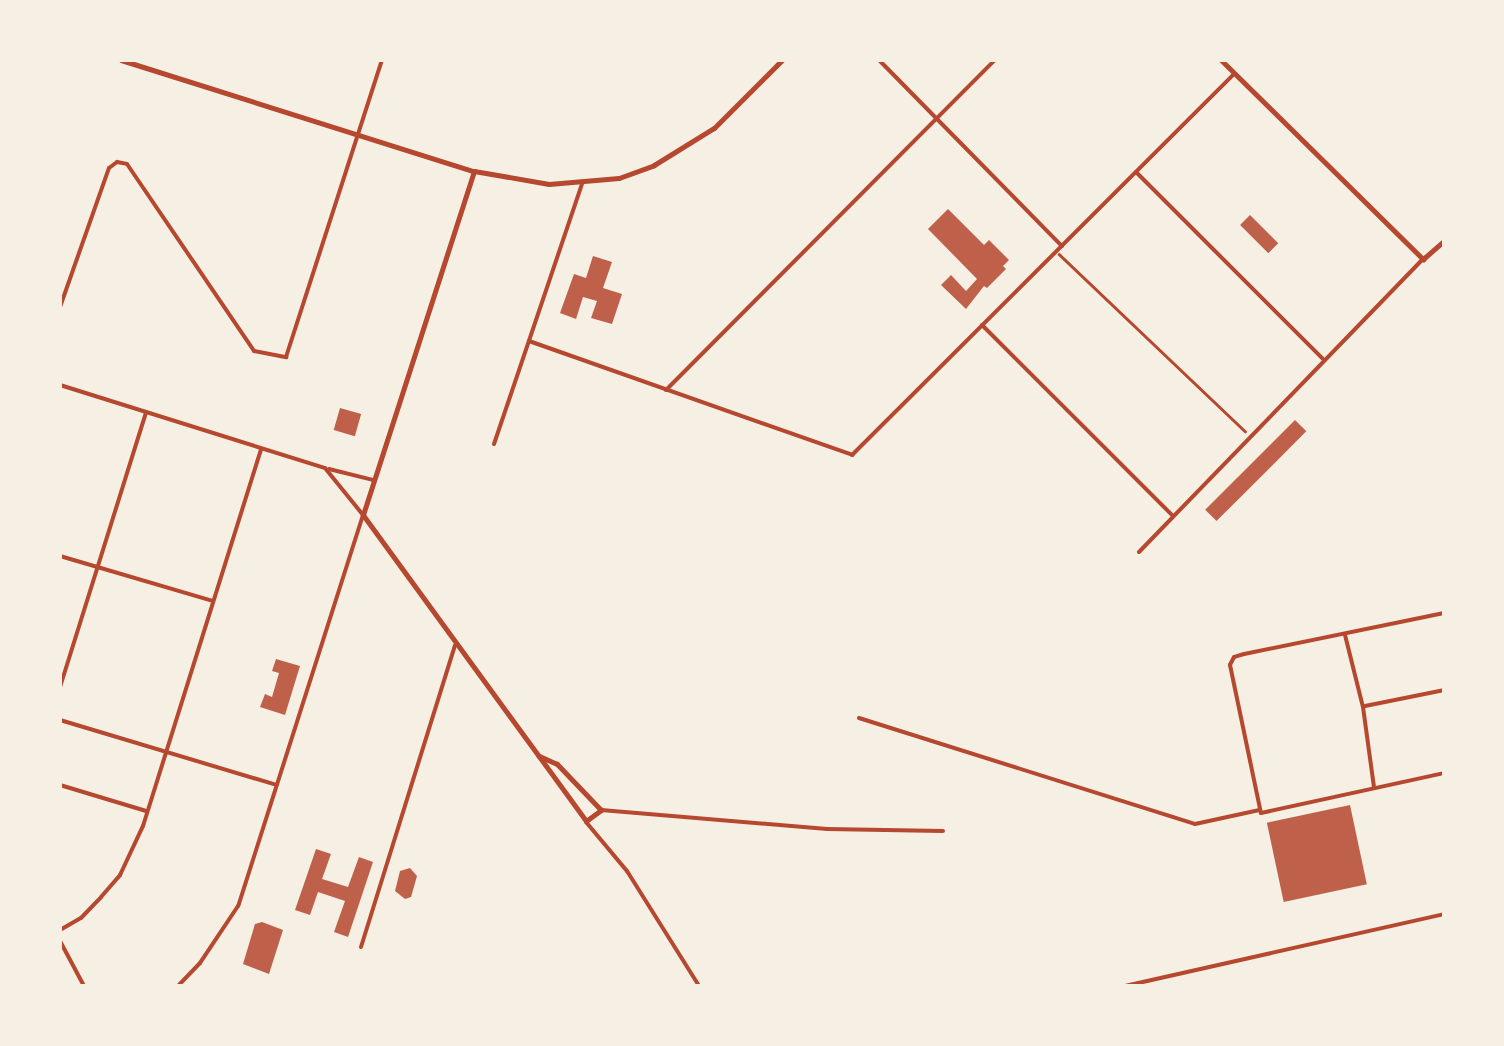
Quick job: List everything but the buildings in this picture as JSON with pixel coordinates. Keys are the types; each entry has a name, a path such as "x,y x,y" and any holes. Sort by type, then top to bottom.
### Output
{"street":[{"path":"121,60 474,172 534,182 582,184 619,178 685,148 714,128 782,60"},
{"path":"60,307 110,168 117,162 127,164 254,350 286,357 382,60"},
{"path":"879,60 1062,246"},
{"path":"666,390 994,60"},
{"path":"1221,60 1423,259"},
{"path":"529,341 852,455 1234,74"},
{"path":"178,986 200,963 238,906 474,172"},
{"path":"1136,172 1324,359"},
{"path":"494,444 582,184"},
{"path":"1139,552 1324,359 1444,241"},
{"path":"982,325 1173,516"},
{"path":"60,385 261,450 373,480"},
{"path":"60,687 146,412"},
{"path":"60,930 81,918 120,874 165,754 261,450"},
{"path":"325,468 627,871 699,986"},
{"path":"60,556 213,601"},
{"path":"1259,810 1230,664 1234,657 1444,613"},
{"path":"1344,635 1364,707 1374,788"},
{"path":"361,947 455,645"},
{"path":"1364,707 1444,690"},
{"path":"859,718 1195,824 1444,773"},
{"path":"60,720 276,785"},
{"path":"538,756 558,764 577,790 601,810 827,829 942,831"},
{"path":"60,786 146,810"},
{"path":"586,821 601,810"},
{"path":"1125,986 1444,914"},
{"path":"60,941 84,986"}],"path":[{"path":"1056,251 1250,436"}]}
